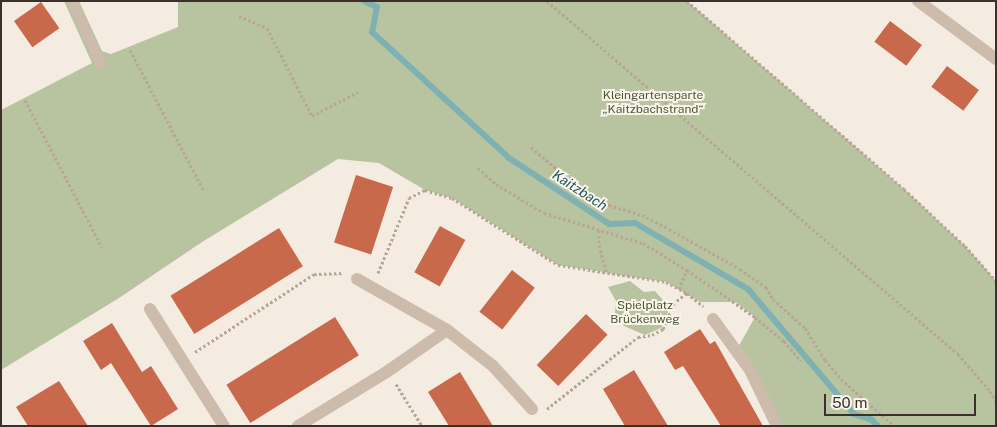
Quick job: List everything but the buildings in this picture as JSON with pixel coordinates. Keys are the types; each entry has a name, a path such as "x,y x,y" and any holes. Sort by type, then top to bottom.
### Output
{"street":[{"path":"918,1 996,59"},
{"path":"356,279 447,330 493,366 532,409"},
{"path":"150,309 224,426"},
{"path":"713,319 750,370 777,426"},
{"path":"298,426 388,370 447,330"}],"lane":[{"path":"72,1 100,63"}],"path":[{"path":"547,1 958,354 990,391 996,401"},
{"path":"687,1 898,183 966,246 996,281"},
{"path":"239,16 267,28 312,116 358,92"},
{"path":"130,50 204,191"},
{"path":"25,100 102,247"},
{"path":"530,147 585,193 609,205 642,216 669,229 740,269 766,287 773,299 806,328 825,360 841,379 894,426"},
{"path":"478,168 496,184 544,212 599,230 618,233 644,243 755,317 784,341 801,361"},
{"path":"372,287 409,198 425,190 452,198 558,265 666,282 700,302 713,319"},
{"path":"599,230 599,245 606,272"},
{"path":"679,289 687,270"},
{"path":"182,360 314,274 345,274 356,279"},
{"path":"626,281 627,276"},
{"path":"669,307 687,293"},
{"path":"532,409 545,410 638,337 652,335 663,329 674,303"},
{"path":"388,370 422,426"}],"green space":[{"name":"Kleingartensparte „Kaitzbachstrand“","path":"64,1 79,1 102,51 111,54 178,27 178,1 687,1 904,189 965,246 996,281 996,426 777,426 736,351 755,317 735,302 700,302 666,282 558,265 452,198 425,190 379,163 338,159 202,242 119,298 1,370 1,110 92,63"},
{"name":"Spielplatz Brückenweg","path":"630,281 644,292 655,291 669,307 666,320 661,328 645,335 624,326 615,313 616,301 608,287"}],"waterway":[{"name":"Kaitzbach","path":"364,1 377,7 372,32 509,158 609,224 635,223 748,289 854,414 872,420 878,426"}]}
